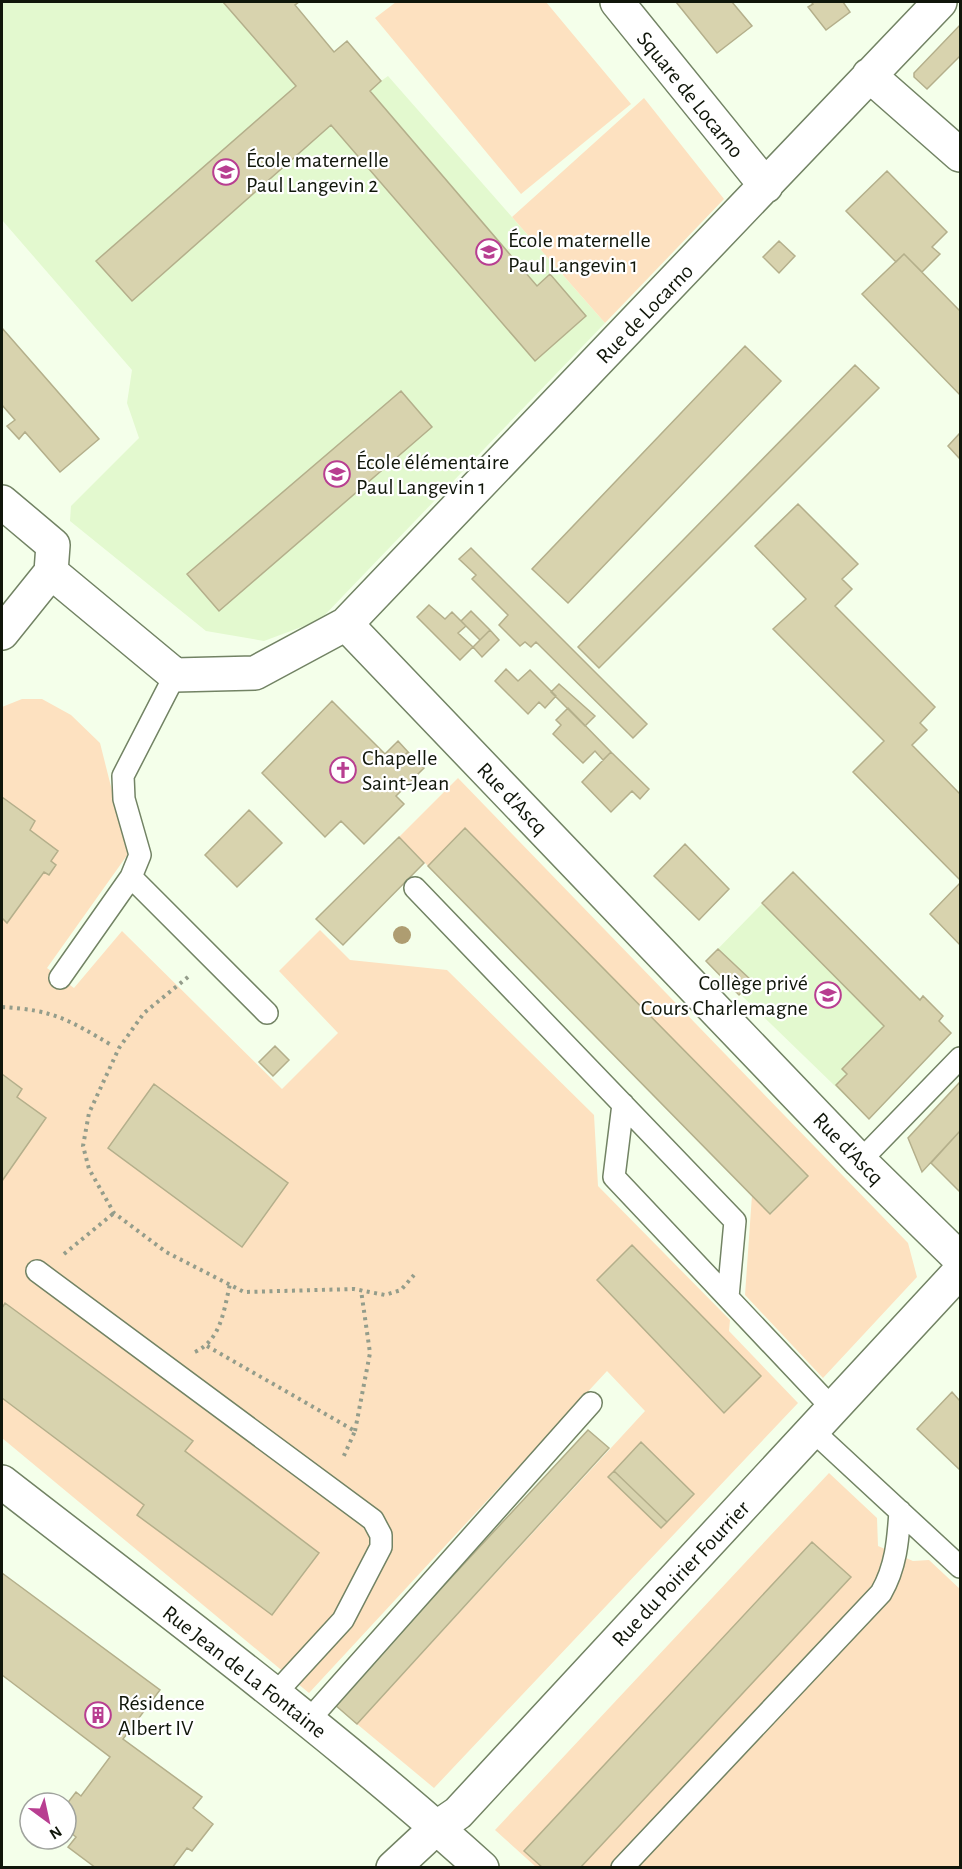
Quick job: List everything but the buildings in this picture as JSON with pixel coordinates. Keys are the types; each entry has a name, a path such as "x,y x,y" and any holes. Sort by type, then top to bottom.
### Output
{"street":[{"name":"Square de Locarno","path":"617,2 766,186"},
{"name":"Rue de Locarno","path":"346,624 940,2"},
{"path":"869,75 960,155"},
{"path":"2,502 53,545 51,572 2,633"},
{"path":"51,572 175,675 255,674 346,624"},
{"name":"Rue d'Ascq","path":"346,624 860,1161 960,1259"},
{"name":"Rue du Poirier Fourrier","path":"393,1868 436,1828 458,1813 960,1271"},
{"name":"Rue Jean de La Fontaine","path":"2,1482 275,1694 407,1800 482,1868"}],"lane":[{"path":"60,978 131,877 140,855 124,799 123,776 175,675"},
{"path":"131,877 267,1012"},
{"path":"415,888 735,1221 728,1297"},
{"path":"860,1161 960,1058"},
{"path":"623,1104 614,1177 728,1297 823,1420 900,1511 960,1567"},
{"path":"40,1274 373,1521 381,1535 381,1547 343,1620 275,1694"},
{"path":"308,1721 591,1403"},
{"path":"622,1868 881,1593 890,1578 897,1551 900,1511"}],"path":[{"path":"212,957 144,1013 118,1048 88,1113 83,1146 89,1169 114,1213 166,1252 244,1292 361,1290 385,1295 401,1290 414,1275"},
{"path":"2,1006 32,1009 65,1017 113,1046"},
{"path":"40,1274 72,1245 114,1213"},
{"path":"164,1366 207,1346 221,1322 230,1284"},
{"path":"329,1488 356,1431 370,1353 361,1290"},
{"path":"207,1346 356,1431"}],"shaded area":[{"path":"2,2 299,2 295,6 334,52 347,41 381,81 388,76 605,323 320,620 264,641 206,631 70,521 71,506 139,438 127,403 132,370 2,220"},
{"path":"396,2 546,2 631,104 521,194 375,18"},
{"path":"644,98 724,199 605,323 512,217"},
{"path":"22,699 42,699 71,715 100,743 128,854 47,968 74,988 122,931 282,1089 338,1033 279,971 320,930 350,960 447,970 594,1115 598,1186 730,1320 729,1331 798,1403 434,1788 357,1724 645,1411 607,1371 309,1693 2,1438 2,707"},
{"path":"458,778 908,1243 917,1277 823,1378 745,1295 752,1195 771,1214 807,1176 464,829 428,866 399,837"},
{"name":"Collège privé Cours Charlemagne","path":"793,872 919,999 923,996 943,1016 939,1021 951,1033 869,1119 706,961"},
{"path":"829,1473 877,1518 878,1546 913,1561 929,1560 960,1589 960,1867 536,1867 495,1830"}],"place":[{"name":"École maternelle Paul Langevin 2","path":"226,172"},
{"name":"École maternelle Paul Langevin 1","path":"489,252"},
{"name":"École élémentaire Paul Langevin 1","path":"337,474"},
{"name":"Chapelle Saint-Jean","path":"343,770"},
{"name":"Collège privé Cours Charlemagne","path":"828,995"},
{"name":"Résidence Albert IV","path":"98,1715"}]}
